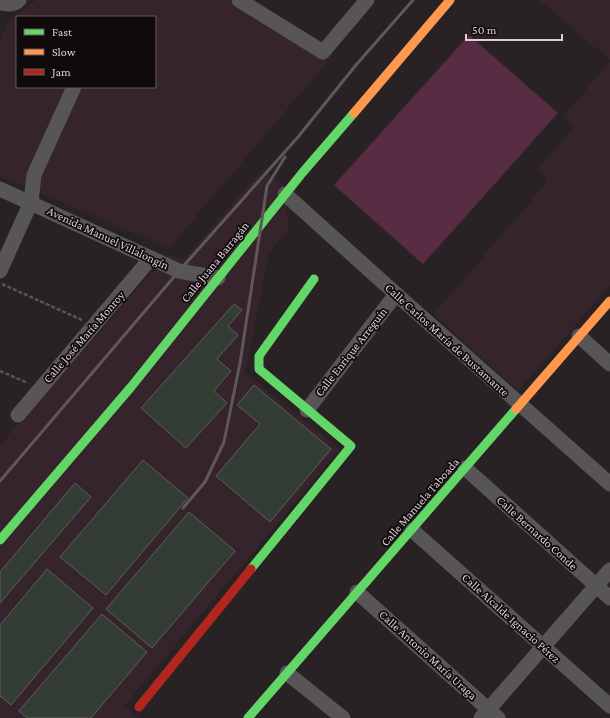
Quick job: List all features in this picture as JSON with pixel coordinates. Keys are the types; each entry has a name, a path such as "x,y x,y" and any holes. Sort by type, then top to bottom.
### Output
{"street":[{"path":"239,0 323,52 367,0"},
{"name":"Calle Juana Barragán","path":"0,540 131,387 285,194 450,0"},
{"path":"0,2 6,5 18,1"},
{"path":"0,271 31,202 34,175 74,88"},
{"name":"Avenida Manuel Villalongín","path":"0,189 31,202 179,272 218,278"},
{"name":"Calle Carlos María de Bustamante","path":"285,194 610,484"},
{"name":"Calle José María Monroy","path":"18,415 151,258"},
{"path":"139,707 351,446 306,410 259,369 259,356 314,279"},
{"name":"Calle Enrique Arreguín","path":"306,410 396,294"},
{"name":"Calle Manuela Taboada","path":"248,718 610,301"},
{"path":"579,336 610,364"},
{"name":"Calle Bernardo Conde","path":"465,468 610,598"},
{"name":"Calle Alcalde Ignacio Pérez","path":"412,530 610,706"},
{"path":"489,715 543,647 610,570"},
{"name":"Calle Antonio María Uraga","path":"357,592 489,715"},
{"path":"287,673 343,718"}],"path":[{"path":"0,283 94,325"},
{"path":"0,371 40,388"}],"shaded area":[{"path":"36,0 229,0 328,61 169,248 0,176 0,42 8,22"},
{"path":"539,0 610,0 610,60"},
{"path":"469,35 558,113 423,264 334,185"},
{"path":"610,62 610,285 518,391 434,314 548,181 538,170 574,126 563,116"},
{"path":"263,169 284,185 289,228 269,253 245,373 340,449 124,706 139,718 0,718 0,445 168,254 183,260"}],"building":[{"path":"234,304 242,310 228,326 238,335 217,359 231,371 214,391 227,403 186,448 141,408"},
{"path":"254,385 331,449 270,522 216,476 260,424 237,405"},
{"path":"143,460 188,498 106,595 60,557"},
{"path":"75,483 91,497 0,603 0,572"},
{"path":"189,512 235,551 152,648 106,609"},
{"path":"47,569 93,608 11,705 0,696 0,625"},
{"path":"102,614 147,652 91,718 27,718 19,711"}],"railway":[{"path":"0,481 179,271 298,137 356,65 413,0"},
{"path":"183,508 205,482 224,442 240,363 267,186 285,157"}],"traffic: fast":[{"path":"0,540 131,387 303,172 354,113"},
{"path":"251,569 351,446 259,369 259,356 314,279"},
{"path":"248,718 516,409"}],"traffic: slow":[{"path":"354,113 450,0"},
{"path":"516,409 610,301"}],"traffic: jam":[{"path":"139,707 251,569"}]}
